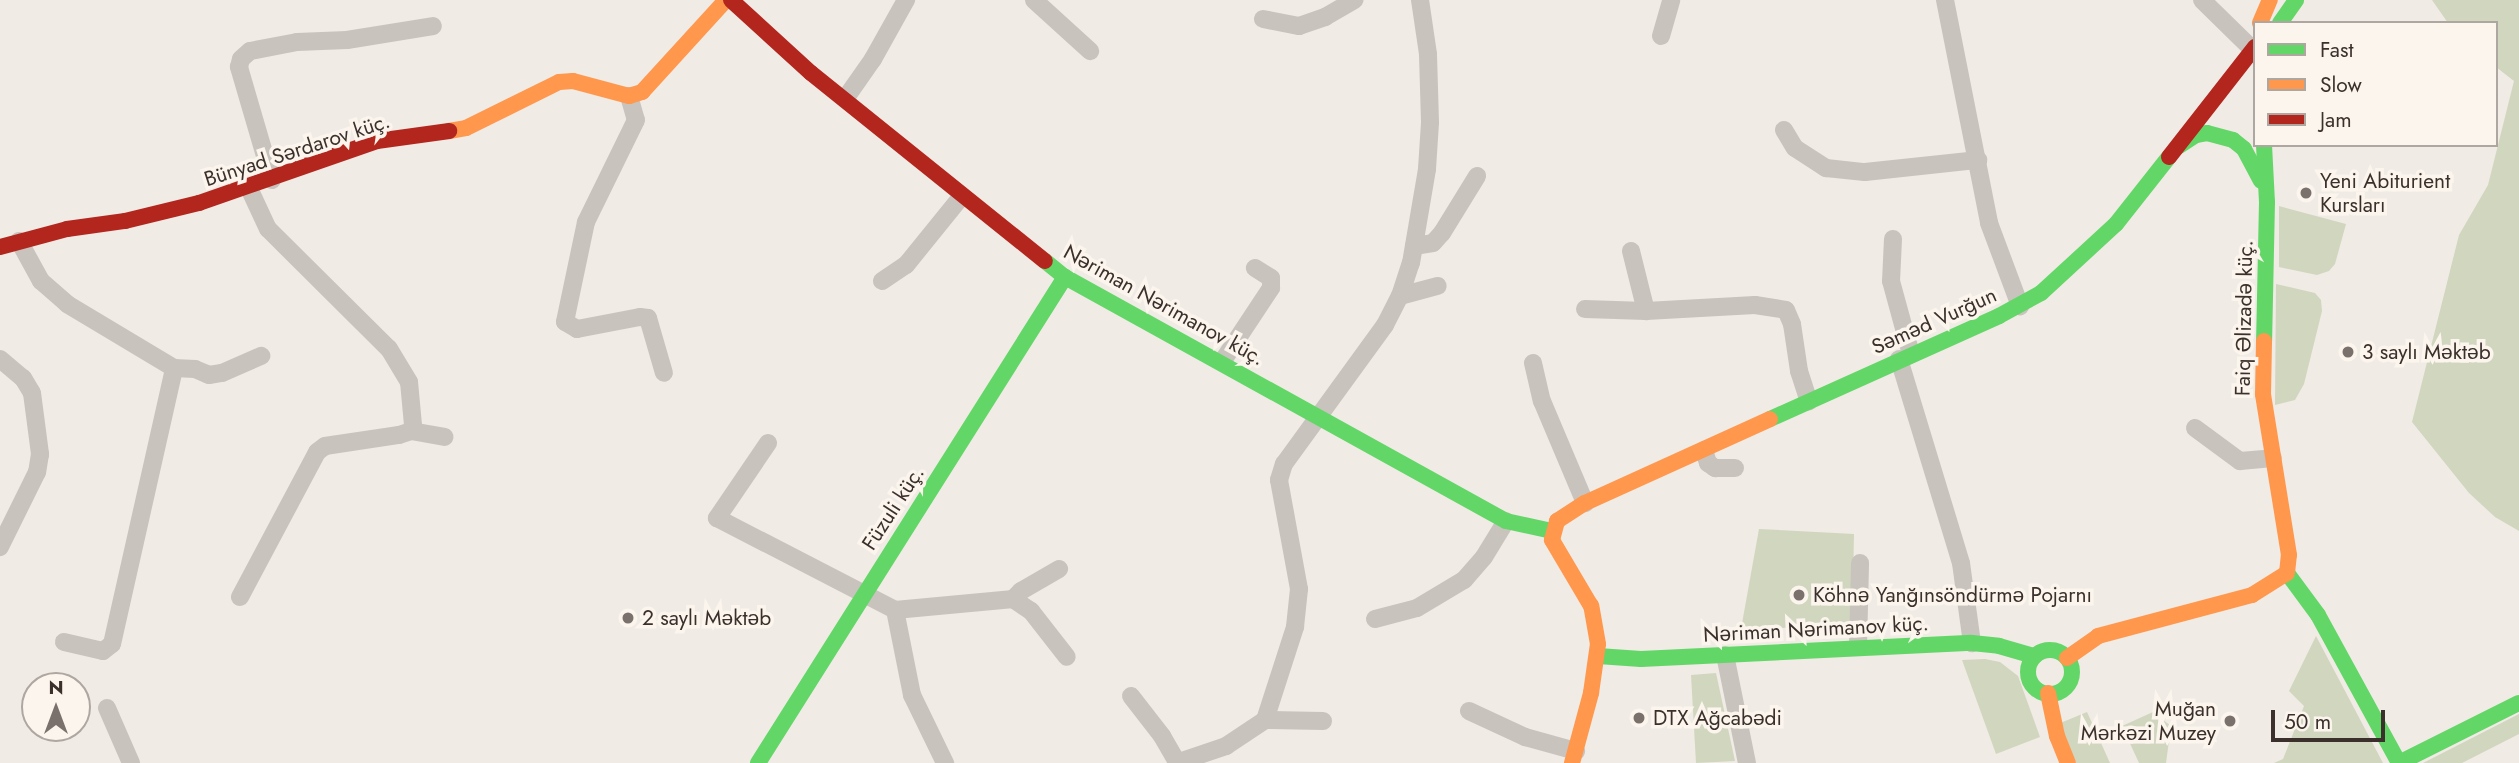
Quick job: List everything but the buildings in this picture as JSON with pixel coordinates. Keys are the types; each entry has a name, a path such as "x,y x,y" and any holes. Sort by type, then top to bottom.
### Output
{"street":[{"path":"664,373 648,318 640,317 577,328 570,327 565,322 586,222 636,120 629,96 652,84 728,0"},
{"name":"Nəriman Nərimanov küç.","path":"728,0 783,50 961,197 1065,277 1506,521 1552,531"},
{"path":"845,99 873,59 906,0"},
{"path":"1034,0 1090,51"},
{"path":"1263,19 1299,26 1325,17 1354,0"},
{"path":"1265,720 1295,627 1299,589 1279,480 1284,464 1385,325 1400,296 1414,246 1427,169 1430,122 1428,54 1420,0"},
{"path":"1661,36 1671,0"},
{"path":"1945,0 1989,223 2020,306"},
{"path":"2202,0 2253,45"},
{"path":"2261,21 2270,0"},
{"path":"2281,21 2296,0"},
{"path":"272,180 239,67 241,59 250,51 297,42 347,40 433,26"},
{"name":"Səməd Vurğun","path":"1552,531 1557,521 1585,503 2020,306 2065,274 2116,224 2253,47"},
{"name":"Bünyad Sərdarov küç.","path":"0,247 160,213 249,188 377,141 466,128 559,82 573,81 629,96"},
{"path":"1784,130 1795,148 1826,168 1865,172 1978,160"},
{"path":"2176,148 2196,135 2207,133 2233,139 2252,160 2267,202"},
{"name":"Faiq Əlizadə küç.","path":"2264,147 2267,202 2263,394 2289,555 2287,573"},
{"path":"1414,246 1433,243 1477,176"},
{"path":"249,188 268,229 389,349 402,367 409,382 411,431"},
{"path":"882,281 906,265 961,197"},
{"path":"1893,239 1891,281 1905,357 1961,563 1972,643"},
{"path":"19,241 41,281 67,304 174,368 195,369 209,375 222,373 261,356"},
{"path":"1631,251 1646,311"},
{"path":"1222,362 1271,288 1271,278 1255,268"},
{"name":"Füzuli küç.","path":"758,763 1065,277"},
{"path":"1400,296 1438,286"},
{"path":"1585,309 1646,311 1755,305 1786,310 1792,324 1799,371 1809,401"},
{"path":"0,359 23,378 32,393 40,454 37,472 0,547"},
{"path":"1533,363 1542,401 1585,503"},
{"path":"64,642 103,651 112,644 174,368"},
{"path":"2195,428 2239,461 2273,458"},
{"path":"240,597 317,452 325,446 411,431 444,437"},
{"path":"768,443 717,518 895,610 1013,599 1031,611 1067,657"},
{"path":"1704,450 1709,463 1715,468 1735,468"},
{"path":"1375,619 1417,608 1464,580 1484,557 1506,521"},
{"path":"1469,711 1574,757 1598,656 1591,606 1552,540 1552,531"},
{"path":"1858,647 1860,563"},
{"path":"1013,599 1021,591 1059,569"},
{"path":"2067,658 2080,646 2098,636 2252,595 2287,573 2318,615 2399,763 2519,703"},
{"path":"895,610 912,695 945,763"},
{"name":"Nəriman Nərimanov küç.","path":"1598,656 1641,659 1972,643 1998,646 2035,656"},
{"path":"2048,693 2062,689 2069,682 2071,670 2067,658 2054,650 2035,656 2028,668 2031,682 2048,693 2057,736 2068,763"},
{"path":"1725,655 1747,763"},
{"path":"1131,696 1162,736 1176,762 1226,746 1265,720 1324,721"},
{"path":"107,708 131,763"}],"green space":[{"path":"2432,0 2519,0 2519,531 2495,517 2469,493 2412,422 2459,235 2488,185 2514,81 2498,69 2498,21 2447,21"},
{"path":"2279,206 2346,224 2335,264 2329,271 2317,275 2279,267"},
{"path":"2276,284 2315,293 2321,300 2322,311 2304,384 2295,400 2275,405"},
{"path":"1759,529 1854,534 1852,626 1741,629"},
{"path":"2316,636 2383,763 2274,763 2283,759 2304,706 2289,691"},
{"path":"1985,659 2000,662 2018,676 2040,737 1996,754 1962,660"},
{"path":"1716,673 1735,761 1696,763 1691,675"},
{"path":"2087,712 2110,763 2076,763 2058,724"},
{"path":"2153,712 2171,726 2166,763 2139,763 2122,726"},
{"path":"2519,714 2519,734 2462,763 2423,763"}],"traffic: fast":[{"path":"2281,21 2296,0"},
{"path":"2179,146 2196,135 2207,133 2233,140 2244,149 2261,181"},
{"path":"2264,147 2267,202 2264,341"},
{"path":"1770,419 1999,316 2041,293 2116,224 2169,157"},
{"path":"1045,261 1065,277 1506,521 1552,531"},
{"path":"758,763 1065,277"},
{"path":"2287,573 2318,615 2399,763"},
{"path":"1598,656 1641,659 1972,643 1999,646 2035,656"},
{"path":"2050,650 2065,657 2072,672 2065,687 2050,694 2035,687 2028,672 2035,657 2050,650"},
{"path":"2399,763 2519,703"}],"traffic: slow":[{"path":"449,131 466,128 559,82 573,81 629,96 642,92 726,0"},
{"path":"2261,21 2270,0"},
{"path":"2067,658 2098,636 2252,595 2287,573 2289,555 2263,394 2264,341"},
{"path":"1572,763 1591,693 1598,644 1591,606 1552,540 1557,521 1585,503 1770,419"},
{"path":"2048,693 2057,736 2068,763"}],"traffic: jam":[{"path":"731,0 811,73 1045,261"},
{"path":"2169,157 2253,50"},
{"path":"0,247 67,229 125,221 199,203 377,141 449,131"}],"place":[{"name":"Yeni Abiturient Kursları","path":"2306,193"},
{"name":"3 saylı Məktəb","path":"2348,352"},
{"name":"Köhnə Yanğınsöndürmə Pojarnı","path":"1799,595"},
{"name":"2 saylı Məktəb","path":"628,618"},
{"name":"DTX Ağcabədi","path":"1639,718"},
{"name":"Muğan Mərkəzi Muzey","path":"2230,721"}]}
